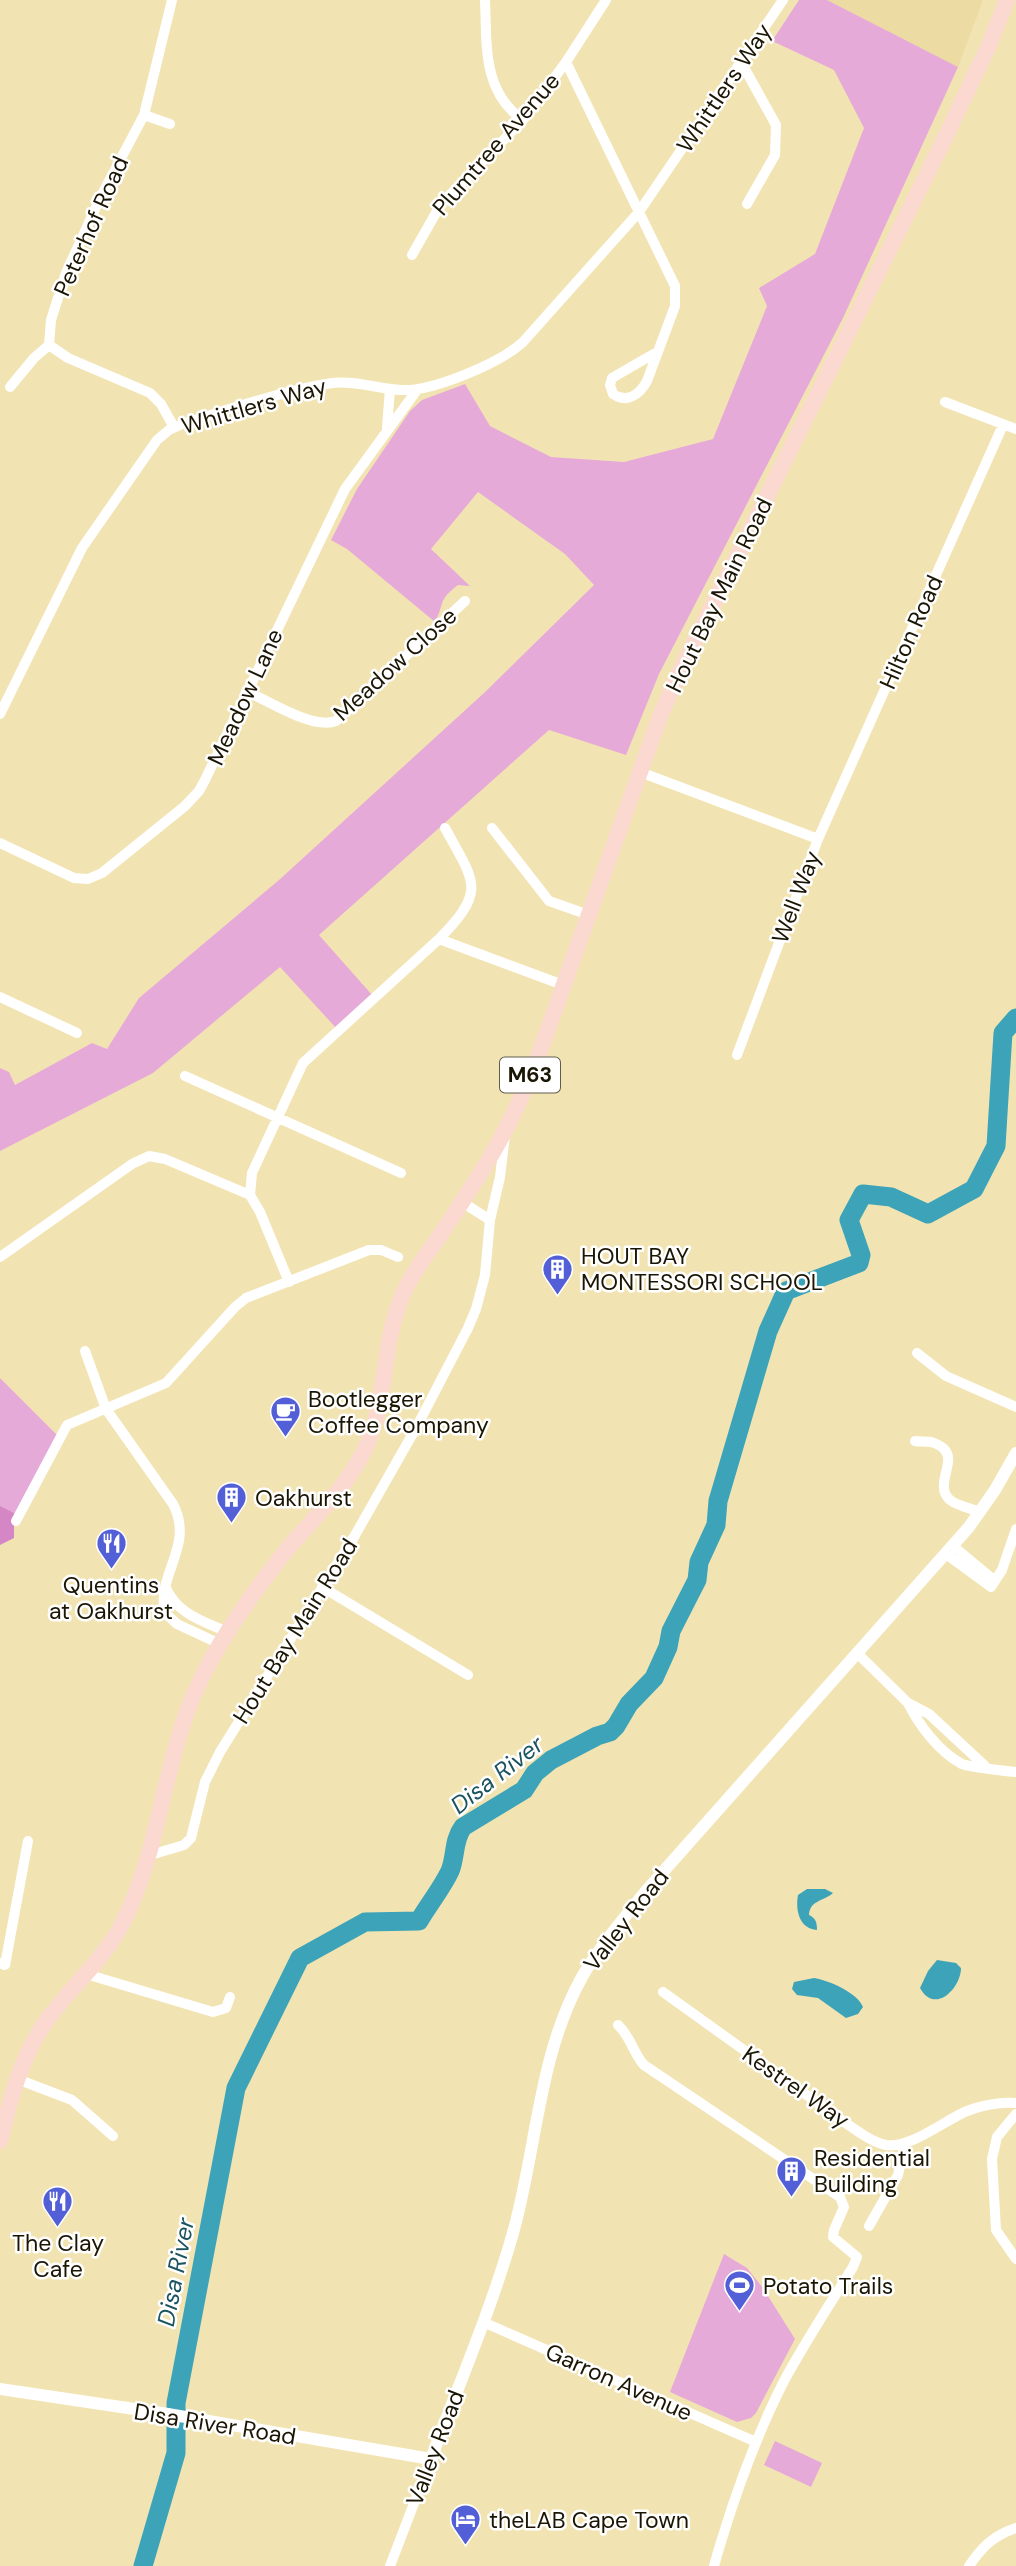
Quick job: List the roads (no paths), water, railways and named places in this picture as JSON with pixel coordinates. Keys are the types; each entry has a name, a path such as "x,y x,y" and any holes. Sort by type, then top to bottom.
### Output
{"main road":[{"name":"Hout Bay Main Road","path":"0,2141 17,2079 40,2029 111,1943 124,1920 147,1856 187,1712 199,1682 223,1638 272,1569 361,1457 375,1426 392,1329 402,1296 506,1129 524,1090 659,719 679,673 945,138 989,46 1007,0"}],"street":[{"name":"Peterhof Road","path":"49,345 51,320 66,273 106,185 144,115 172,0"},
{"path":"485,0 490,76 504,102 523,120"},
{"name":"Plumtree Avenue","path":"412,255 447,195 523,120 566,62 606,0"},
{"name":"Whittlers Way","path":"0,714 82,548 149,449 164,434 174,427 314,386 341,382 417,390 435,386 504,356 518,347 639,212 783,0"},
{"path":"566,62 674,281 676,292 675,306 650,375 641,390 625,398 615,396 610,388 612,378 657,352"},
{"path":"741,62 776,125 775,155 747,204"},
{"path":"144,115 170,124"},
{"path":"10,387 49,345 68,358 150,393 161,404 174,427"},
{"path":"387,429 390,389"},
{"name":"Meadow Lane","path":"0,843 74,878 88,879 102,873 195,796 341,496 417,390"},
{"path":"945,401 1016,429"},
{"name":"Hilton Road","path":"818,839 1003,425"},
{"name":"Meadow Close","path":"246,691 313,722 336,722 465,601"},
{"name":"Well Way","path":"640,772 818,839 737,1055"},
{"path":"289,1282 260,1212 250,1195 252,1173 303,1063 439,939 464,911 473,887 470,872 445,828"},
{"path":"492,828 549,901 589,915"},
{"path":"439,939 563,985"},
{"path":"0,997 77,1033"},
{"path":"185,1076 401,1173"},
{"name":"Hout Bay Main Road","path":"147,1856 184,1845 191,1838 202,1791 214,1763 416,1428 472,1318 486,1268 490,1220 505,1150 506,1129"},
{"path":"0,1257 132,1164 149,1156 165,1159 250,1195"},
{"path":"462,1202 490,1220"},
{"path":"16,1521 65,1427 166,1384 240,1302 369,1250 381,1250 398,1257"},
{"path":"85,1351 106,1409 177,1511 181,1533 166,1587 174,1604 223,1638"},
{"path":"917,1353 946,1376 1016,1406"},
{"path":"915,1441 931,1442 947,1452 949,1458 944,1485 947,1495 952,1501 980,1513"},
{"name":"Valley Road","path":"390,2566 483,2322 514,2230 549,2060 557,2034 582,1978 601,1947 646,1891 950,1550 980,1513 1016,1453"},
{"path":"950,1550 994,1580 1002,1570 1016,1529"},
{"path":"322,1587 468,1675"},
{"path":"858,1654 906,1701 917,1720 955,1759 972,1767 985,1766 1016,1772"},
{"path":"906,1701 929,1714 985,1766"},
{"path":"3,1964 28,1841"},
{"path":"86,1974 213,2012 226,2008 230,1997"},
{"name":"Kestrel Way","path":"663,1992 872,2140 888,2146 905,2143"},
{"path":"618,2025 627,2033 644,2066 840,2197 844,2207 833,2235 841,2245 855,2254 857,2260 785,2380 755,2442 714,2566"},
{"path":"17,2079 72,2100 113,2136"},
{"path":"869,2226 898,2175 905,2143 966,2112 999,2103 1016,2103"},
{"path":"1016,2114 997,2137 992,2159 994,2223 998,2236 1016,2259"},
{"name":"Garron Avenue","path":"483,2322 755,2442"},
{"name":"Disa River Road","path":"0,2389 168,2414 430,2459"},
{"path":"970,2566 989,2541 998,2534 1016,2528"}],"water":[{"path":"807,1889 825,1889 833,1893 810,1910 809,1915 816,1921 817,1930 806,1926 798,1913 798,1895"},
{"path":"937,1960 956,1963 961,1968 960,1976 952,1990 940,1999 933,1999 926,1996 920,1988"},
{"path":"814,1978 849,1992 863,2007 858,2014 846,2018 818,1998 797,1995 792,1989 794,1982"}],"waterway":[{"name":"Disa River","path":"143,2566 176,2453 176,2403 236,2088 300,1958 365,1922 419,1921 450,1871 463,1827 524,1790 535,1773 551,1760 610,1732 629,1704 654,1678 668,1647 671,1631 697,1580 699,1562 716,1525 718,1501 768,1331 786,1291 859,1263 861,1255 849,1220 863,1194 891,1197 928,1214 974,1189 996,1146 1003,1033 1016,1018"}],"place":[{"name":"HOUT BAY MONTESSORI SCHOOL","path":"558,1296"},
{"name":"Bootlegger Coffee Company","path":"285,1439"},
{"name":"Oakhurst","path":"232,1525"},
{"name":"Quentins at Oakhurst","path":"111,1571"},
{"name":"Residential Building","path":"791,2198"},
{"name":"The Clay Cafe","path":"58,2229"},
{"name":"Potato Trails","path":"740,2313"},
{"name":"theLAB Cape Town","path":"466,2547"}]}
